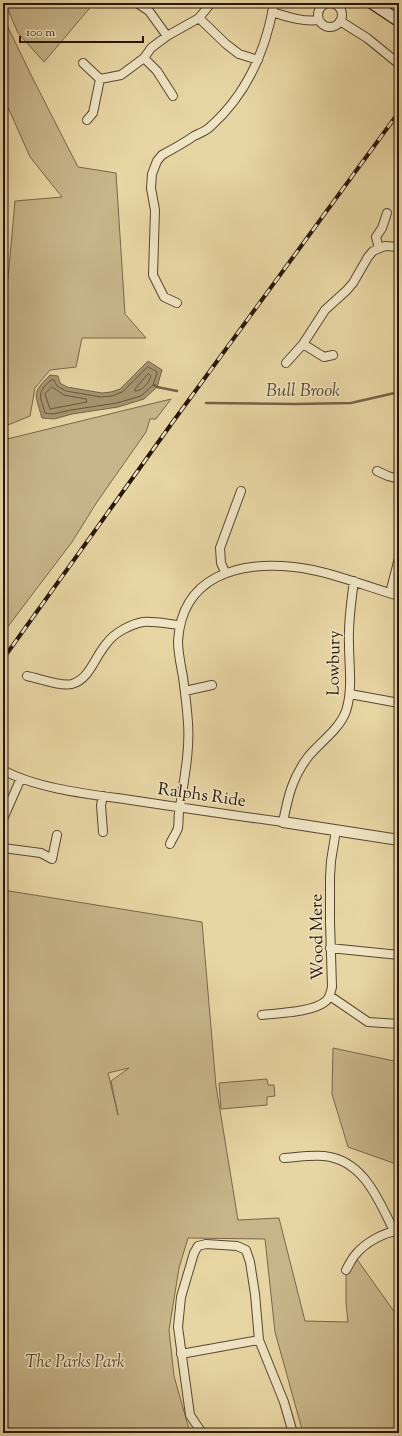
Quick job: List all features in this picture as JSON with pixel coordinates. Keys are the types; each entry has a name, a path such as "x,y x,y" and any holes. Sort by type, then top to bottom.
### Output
{"main road":[{"path":"372,3 399,22"}],"street":[{"path":"137,3 149,11 167,36"},
{"path":"100,79 121,75 144,58 151,48 167,36 199,18 211,3"},
{"path":"177,303 164,297 153,275 155,210 151,188 152,174 162,155 209,127 233,103 249,79 258,60 274,3"},
{"path":"334,4 340,9 342,17 340,20 336,25 331,27 324,26 318,17 320,9 322,6 334,4"},
{"path":"272,12 295,19 310,21 319,20"},
{"path":"199,18 230,48 239,54 258,60"},
{"path":"340,20 367,38 399,64"},
{"path":"144,58 157,71 173,96"},
{"path":"83,63 100,79"},
{"path":"87,120 93,113 100,79"},
{"path":"379,248 376,237 382,228 387,214"},
{"path":"286,363 304,344 325,310 348,290 368,257 379,248 385,246 399,247"},
{"path":"304,344 324,357 333,355"},
{"path":"378,471 399,479"},
{"path":"225,572 221,563 220,548 241,491"},
{"path":"390,593 399,558"},
{"path":"170,844 178,829 188,745 185,691 179,651 180,625 185,609 196,593 211,579 225,572 255,566 294,567 326,573 399,596"},
{"name":"Lowbury","path":"283,822 289,793 294,779 308,757 327,739 338,725 345,712 350,694 350,610 354,581"},
{"path":"27,676 62,684 71,684 81,680 90,669 107,642 128,626 144,622 180,625"},
{"path":"185,691 212,685"},
{"path":"350,694 399,703"},
{"name":"Ralphs Ride","path":"3,770 21,778 63,789 180,808 399,840"},
{"path":"3,819 6,804 21,778"},
{"path":"103,796 101,805 103,832"},
{"name":"Wood Mere","path":"262,1015 304,1010 318,1006 325,1002 330,996 332,987 330,948 330,877 336,830"},
{"path":"3,848 41,853 52,859 57,836"},
{"path":"330,948 399,955"},
{"path":"330,996 368,1022 399,1024"},
{"path":"284,1158 325,1156 346,1163 364,1177 376,1194 397,1231 362,1248 354,1255 346,1270"},
{"path":"202,1433 190,1415 178,1327 181,1297 194,1253 198,1246 206,1244 236,1246 246,1250 252,1275 259,1340 284,1402 293,1433"},
{"path":"181,1354 259,1340"}],"green space":[{"path":"5,3 94,3 44,62 18,33"},
{"path":"3,17 78,167 116,173 125,314 146,338 82,338 76,367 50,370 35,388 30,416 3,427 3,292 8,278 15,201 62,197 30,157 3,96"},
{"path":"171,399 156,419 150,419 146,432 97,502 72,542 3,633 3,440"},
{"name":"The Parks Park","path":"3,890 202,922 216,1086 238,1220 279,1218 305,1321 348,1322 346,1303 346,1270 354,1255 398,1317 399,1316 399,1433 303,1433 275,1332 265,1239 188,1238 179,1268 169,1330 174,1376 189,1429 194,1433 3,1433","holes":["129,1068 111,1081 118,1115 108,1073"]},
{"path":"333,1048 399,1062 399,1165 348,1147 332,1094"},
{"path":"267,1079 268,1085 274,1085 275,1096 267,1097 267,1105 221,1109 219,1083"}],"water":[{"path":"148,361 162,370 157,387 144,399 118,407 72,414 54,419 42,418 36,394 37,390 50,375 58,376 60,383 67,387 102,393 111,392 120,389"}],"waterway":[{"name":"Bull Brook","path":"154,385 177,391"},
{"name":"Bull Brook","path":"206,403 351,403 399,392"}],"railway":[{"path":"3,659 172,423 399,112"}]}
